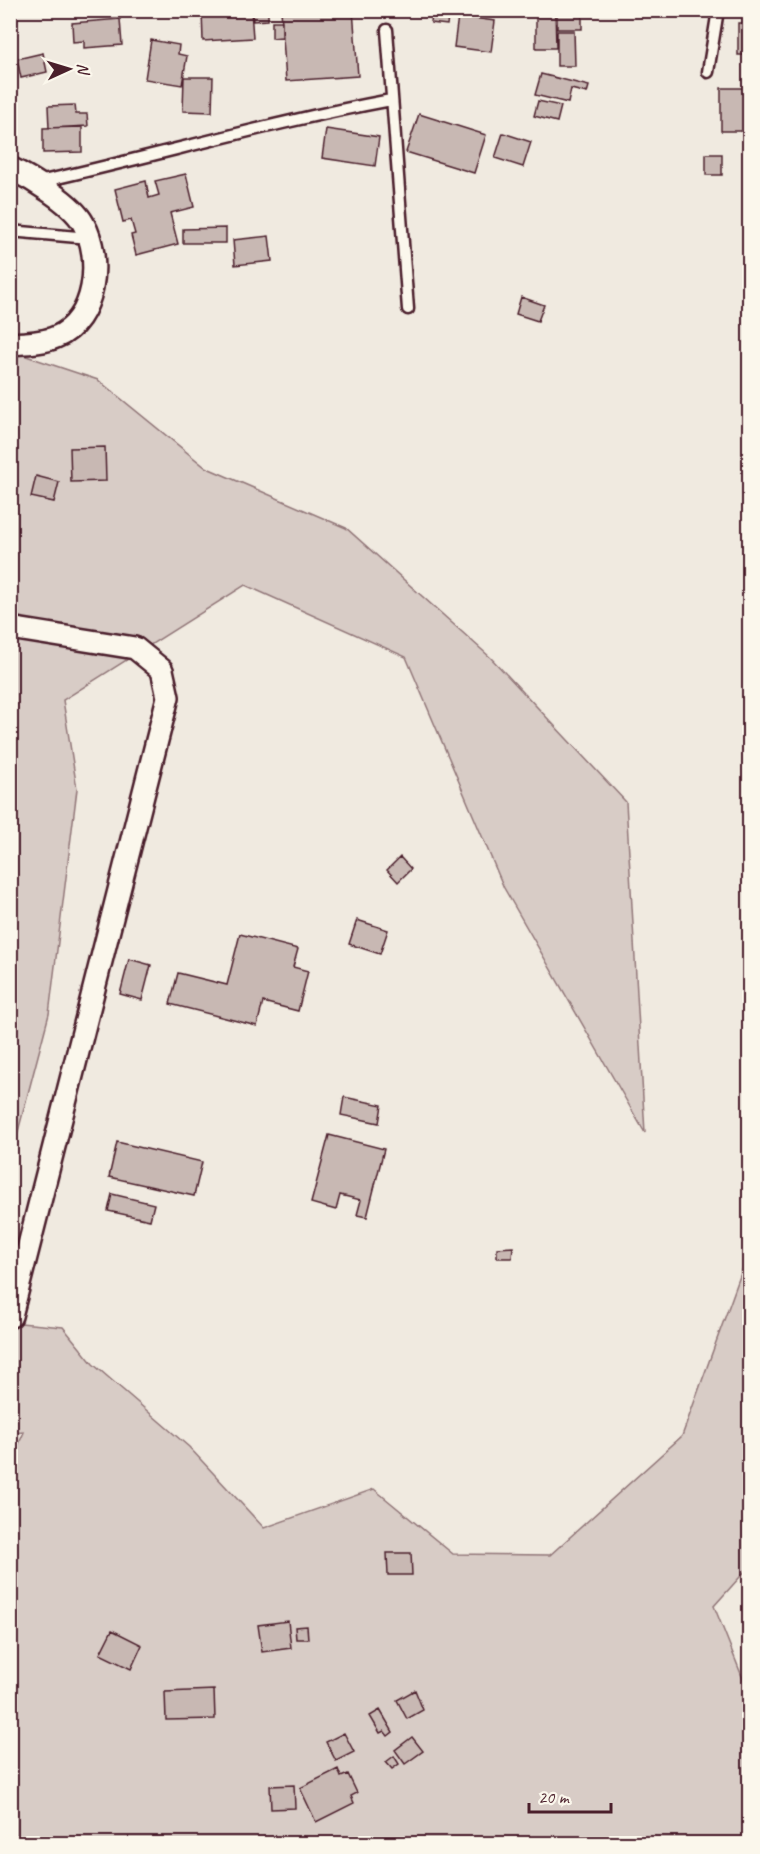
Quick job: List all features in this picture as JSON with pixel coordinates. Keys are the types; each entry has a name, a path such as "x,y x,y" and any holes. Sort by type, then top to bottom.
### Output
{"street":[{"path":"10,168 39,182 83,222 89,238 94,265 90,294 79,321 56,337 10,344"},
{"path":"10,628 135,648 162,670 168,697 11,1316"}],"lane":[{"path":"708,72 718,10"},
{"path":"387,30 408,309"},
{"path":"39,182 130,162 312,114 391,100"},
{"path":"10,231 89,238"}],"shaded area":[{"path":"11,351 98,380 205,467 346,528 491,658 626,802 645,1133 504,888 406,657 245,585 63,700 77,789 49,1014 11,1158"},
{"path":"749,1251 749,1567 714,1606 749,1694 749,1817 742,1843 11,1843 10,1464 24,1432 11,1433 10,1322 63,1327 93,1364 189,1447 264,1528 374,1489 453,1554 550,1555 682,1436"}],"building":[{"path":"202,10 251,10 253,38 203,41"},
{"path":"252,10 268,10 268,20 253,21"},
{"path":"281,10 353,10 358,76 286,81"},
{"path":"432,10 449,10 447,25 431,23"},
{"path":"536,10 555,10 556,48 536,48"},
{"path":"557,10 582,10 582,29 557,29"},
{"path":"458,16 495,21 491,52 454,47"},
{"path":"120,19 122,45 84,48 84,41 73,42 72,23"},
{"path":"272,21 282,21 282,37 272,38"},
{"path":"738,23 750,23 750,55 738,55"},
{"path":"557,31 574,31 575,66 557,66"},
{"path":"151,40 179,45 178,54 187,56 182,85 145,79"},
{"path":"43,53 47,72 21,78 17,59"},
{"path":"541,74 589,86 587,93 571,89 568,103 535,95"},
{"path":"184,77 213,77 212,112 183,111"},
{"path":"721,88 750,88 750,131 721,131"},
{"path":"538,101 561,106 557,122 534,116"},
{"path":"75,105 76,114 87,114 88,126 49,128 48,106"},
{"path":"419,114 486,135 474,173 406,152"},
{"path":"82,127 82,152 43,153 43,128"},
{"path":"326,129 379,137 375,166 322,158"},
{"path":"503,133 531,142 523,167 495,158"},
{"path":"706,154 722,154 722,175 706,175"},
{"path":"186,174 194,207 170,213 178,244 136,255 131,235 135,234 131,220 123,222 115,189 146,181 149,198 159,195 155,181"},
{"path":"226,228 226,243 183,243 183,229"},
{"path":"269,236 272,261 235,265 233,240"},
{"path":"521,297 544,305 538,321 516,314"},
{"path":"105,447 106,481 71,482 70,448"},
{"path":"36,476 59,482 54,502 31,497"},
{"path":"400,857 411,869 398,882 387,870"},
{"path":"357,920 388,930 380,954 349,944"},
{"path":"240,934 298,949 293,967 308,971 298,1011 263,1002 257,1026 170,1004 178,973 227,985"},
{"path":"129,959 151,965 142,1000 120,994"},
{"path":"344,1097 382,1105 379,1123 341,1115"},
{"path":"329,1135 384,1149 367,1217 357,1215 361,1200 340,1195 336,1210 311,1203"},
{"path":"117,1142 202,1162 194,1196 109,1177"},
{"path":"112,1194 154,1204 150,1220 108,1211"},
{"path":"513,1247 512,1258 497,1258 497,1248"},
{"path":"387,1553 411,1553 412,1575 388,1575"},
{"path":"288,1621 291,1648 262,1652 258,1625"},
{"path":"307,1626 308,1639 296,1639 295,1627"},
{"path":"112,1630 142,1645 131,1669 100,1654"},
{"path":"214,1690 215,1719 166,1720 165,1692"},
{"path":"415,1690 423,1710 407,1719 397,1700"},
{"path":"380,1710 393,1732 388,1736 384,1731 380,1733 370,1716"},
{"path":"344,1733 354,1752 336,1761 326,1742"},
{"path":"412,1737 423,1751 405,1764 395,1750"},
{"path":"394,1756 399,1764 392,1769 386,1762"},
{"path":"338,1769 341,1777 348,1774 357,1793 351,1796 354,1803 316,1822 300,1788"},
{"path":"294,1785 295,1808 271,1809 270,1786"}]}
